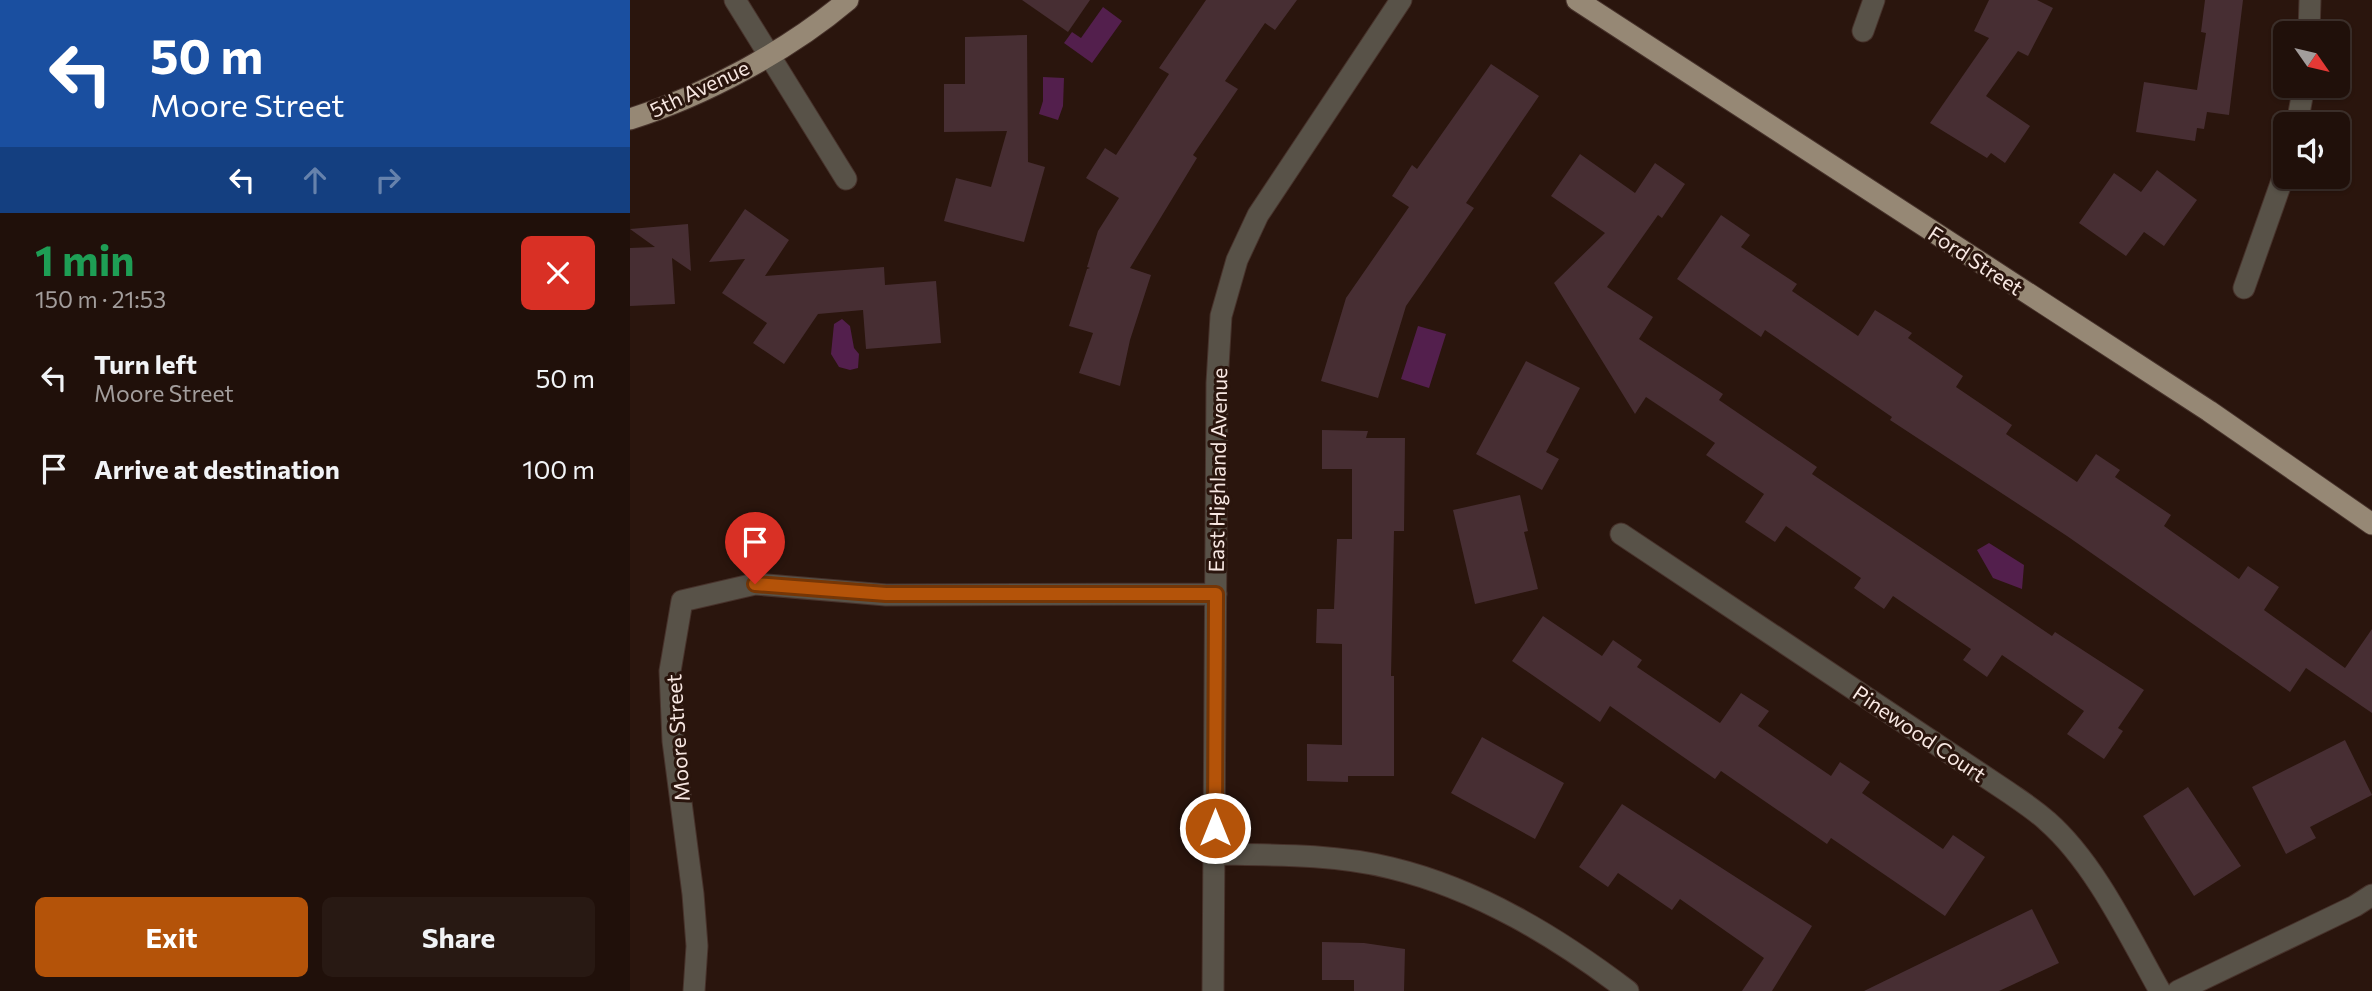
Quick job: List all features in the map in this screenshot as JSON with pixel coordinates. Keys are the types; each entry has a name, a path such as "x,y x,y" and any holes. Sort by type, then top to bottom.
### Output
{"main road":[{"name":"5th Avenue","path":"630,119 672,106 768,55 848,0"},
{"name":"Ford Street","path":"1577,0 2209,411 2372,524"}],"street":[{"name":"5th Avenue","path":"735,0 846,179"},
{"name":"East Highland Avenue","path":"1213,991 1221,316 1237,260 1258,215 1401,0"},
{"path":"1863,31 1874,0"},
{"path":"2309,21 2310,0"},
{"path":"2244,288 2279,189"},
{"name":"Pinewood Court","path":"1621,534 1997,784 2047,821 2071,848 2118,915 2160,991"},
{"name":"Moore Street","path":"694,991 696,946 693,894 673,741 670,671 682,601 755,584 886,594 1216,594"},
{"path":"1215,854 1346,861 1390,867 1455,888 1533,926 1628,991"},
{"path":"2178,991 2372,895"}],"shaded area":[{"path":"1103,7 1122,21 1092,63 1064,43 1072,32 1081,38"},
{"path":"1043,77 1064,78 1063,106 1058,120 1039,114 1043,101"},
{"path":"842,319 850,326 854,348 859,354 858,368 850,370 839,367 831,354 834,324"},
{"path":"1418,326 1446,334 1429,388 1401,379"},
{"path":"1989,543 2024,565 2022,589 1993,578 1977,550"}],"building":[{"path":"1022,0 1090,0 1068,32"},
{"path":"1206,0 1297,0 1275,30 1265,23 1225,81 1238,89 1193,155 1197,158 1130,268 1151,275 1130,340 1120,386 1079,373 1093,333 1069,326 1087,269 1090,268 1087,267 1098,231 1119,198 1086,178 1105,148 1116,155 1169,74 1159,68"},
{"path":"1989,0 2037,0 2053,8 2028,56 2018,51 1986,96 2030,126 2005,163 1991,153 1987,158 1930,123 1989,38 1974,31"},
{"path":"2205,0 2243,0 2229,115 2207,112 2204,129 2197,128 2195,141 2136,132 2144,82 2197,90 2206,33 2201,32"},
{"path":"1027,35 1028,162 1045,167 1024,242 944,221 956,178 991,187 1007,131 944,132 944,84 965,84 965,37"},
{"path":"1491,64 1539,96 1466,203 1474,208 1406,306 1378,398 1321,381 1346,298 1409,207 1392,196 1412,165 1417,169"},
{"path":"1580,154 1635,193 1655,163 1685,184 1662,218 1658,215 1607,287 1653,317 1639,339 1723,394 1719,400 1817,467 1812,474 2052,636 2055,632 2144,690 2118,728 2123,731 2104,759 2067,734 2084,711 2002,655 1987,677 1963,660 1971,649 1893,596 1884,609 1854,588 1861,578 1786,526 1775,542 1745,522 1764,494 1706,455 1715,443 1646,397 1635,414 1554,283 1605,233 1551,196"},
{"path":"2157,170 2197,200 2164,246 2144,232 2126,256 2079,223 2114,173 2141,192"},
{"path":"745,209 789,240 765,276 884,267 885,285 936,281 941,343 866,349 863,310 818,314 784,364 753,343 767,323 722,293 745,259 709,262"},
{"path":"1721,215 1750,235 1741,247 1797,284 1792,291 1858,336 1875,310 1912,333 1908,338 1963,376 1956,387 2012,425 2006,434 2077,482 2096,454 2120,470 2115,477 2171,515 2164,526 2239,579 2248,566 2279,587 2264,610 2345,668 2372,629 2372,713 2306,668 2290,692 2067,536 1890,420 1892,417 1765,330 1761,337 1677,279"},
{"path":"688,224 691,271 672,258 675,304 630,306 630,248 655,247 630,229"},
{"path":"1526,361 1580,388 1546,452 1559,459 1542,490 1476,454"},
{"path":"1322,430 1368,431 1366,438 1405,438 1404,531 1394,531 1391,676 1394,676 1394,776 1348,776 1348,782 1307,781 1307,744 1342,745 1342,644 1316,643 1317,609 1334,609 1337,539 1352,539 1352,469 1322,469"},
{"path":"1520,495 1528,531 1524,532 1538,589 1475,604 1453,510"},
{"path":"1543,616 1602,656 1613,640 1642,660 1637,667 1720,723 1741,693 1769,711 1758,726 1831,776 1840,762 1870,782 1862,793 1943,849 1953,835 1985,857 1945,916 1831,838 1827,844 1721,771 1715,779 1610,706 1600,722 1512,661"},
{"path":"1482,737 1564,783 1535,839 1451,793"},
{"path":"2345,740 2372,795 2310,827 2316,838 2286,854 2252,787"},
{"path":"2188,787 2241,866 2194,896 2143,816"},
{"path":"1622,804 1812,926 1772,991 1742,991 1764,958 1680,899 1672,910 1618,873 1608,887 1579,867"},
{"path":"2032,909 2059,963 1999,991 1864,991"},
{"path":"1322,942 1364,943 1405,949 1404,991 1354,991 1354,980 1322,980"}],"route":[{"path":"755,584 886,594 1216,594 1215,828"}]}
